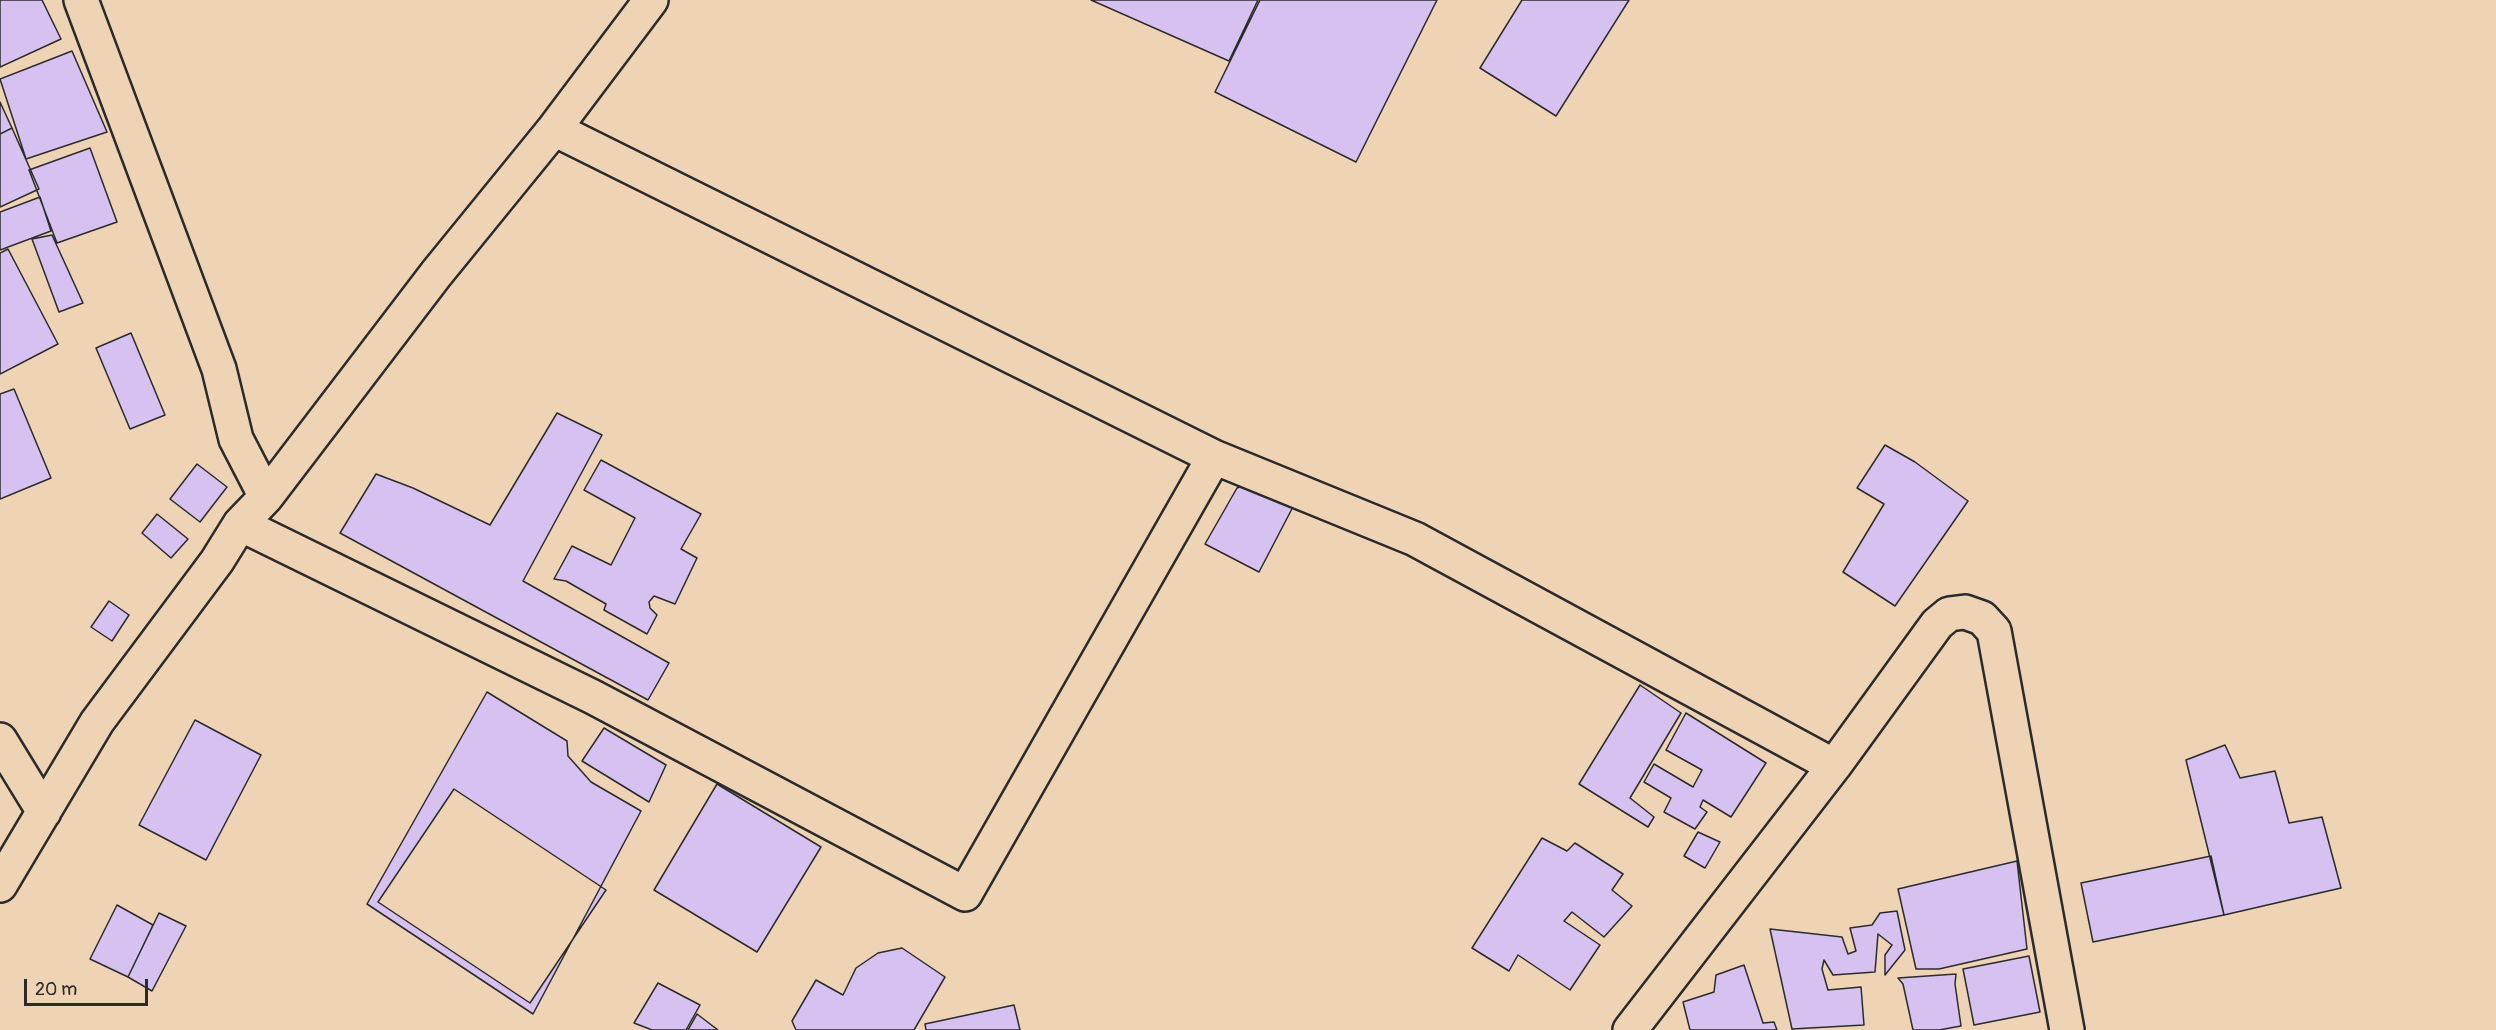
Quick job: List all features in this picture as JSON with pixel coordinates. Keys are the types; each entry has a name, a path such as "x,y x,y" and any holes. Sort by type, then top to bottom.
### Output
{"street":[{"path":"81,0 219,369 236,439 266,497"},
{"path":"0,885 96,722 217,561 240,524 266,497 436,274 554,129 651,0"},
{"path":"554,129 1214,457 1415,539 1834,766"},
{"path":"240,524 593,697 965,894 1214,457"},
{"path":"1630,1030 1834,766 1937,624 1949,614 1965,612 1982,618 1994,631 2067,1030"},
{"path":"0,740 44,812"}],"building":[{"path":"0,0 42,0 61,39 0,67"},
{"path":"1091,0 1258,0 1229,61"},
{"path":"1260,0 1437,0 1356,162 1215,92"},
{"path":"1522,0 1629,0 1556,116 1480,68"},
{"path":"72,51 107,132 26,159 0,79"},
{"path":"0,102 12,128 0,134"},
{"path":"12,128 39,189 0,207 0,134"},
{"path":"90,148 117,222 57,243 29,170"},
{"path":"40,197 51,231 0,250 0,212"},
{"path":"52,235 83,303 59,312 32,239"},
{"path":"8,249 58,344 0,374 0,253"},
{"path":"131,333 165,415 130,429 96,348"},
{"path":"14,389 51,478 0,499 0,394"},
{"path":"557,413 602,435 523,581 669,663 648,700 340,533 376,474 413,488 490,525"},
{"path":"1885,445 1915,462 1968,501 1895,606 1843,572 1884,504 1857,488"},
{"path":"601,460 701,514 681,549 697,558 675,604 654,596 649,602 650,608 657,615 647,634 604,610 606,604 566,581 554,579 572,546 611,565 635,518 584,490"},
{"path":"197,464 227,487 200,522 170,499"},
{"path":"1253,481 1295,503 1259,572 1205,544 1237,488"},
{"path":"157,514 188,539 171,558 142,533"},
{"path":"109,601 129,615 112,641 91,627"},
{"path":"1640,685 1681,713 1630,798 1654,817 1648,827 1579,784"},
{"path":"487,692 567,741 568,756 591,782 641,811 533,1014 367,904"},
{"path":"1686,713 1766,763 1731,817 1703,800 1700,807 1707,812 1695,829 1664,812 1671,798 1644,782 1654,764 1693,787 1702,770 1666,750"},
{"path":"195,720 261,755 206,860 139,825"},
{"path":"604,728 666,765 649,802 582,761"},
{"path":"2225,745 2240,778 2275,771 2289,823 2322,817 2341,888 2224,915 2186,760"},
{"path":"717,784 821,847 757,952 654,890"},
{"path":"454,789 606,890 530,1003 378,902"},
{"path":"1698,832 1720,842 1705,868 1684,856"},
{"path":"1542,838 1567,851 1575,843 1623,874 1612,890 1632,906 1604,937 1572,912 1564,921 1600,945 1570,990 1518,955 1509,971 1472,948"},
{"path":"2211,856 2224,915 2093,942 2081,883"},
{"path":"2017,861 2027,949 1939,969 1916,969 1898,889"},
{"path":"117,905 153,925 128,977 90,959"},
{"path":"1897,911 1905,950 1885,975 1885,955 1892,945 1878,934 1875,972 1833,975 1824,960 1822,969 1828,990 1861,987 1864,1025 1792,1029 1770,929 1842,937 1848,954 1856,951 1850,928 1872,925 1880,913"},
{"path":"159,913 186,926 152,991 128,977"},
{"path":"902,948 945,977 914,1030 796,1030 792,1021 816,980 843,995 856,968 878,953"},
{"path":"2029,956 2040,1012 1974,1025 1963,969"},
{"path":"1744,965 1763,1023 1774,1022 1777,1030 1690,1030 1683,1002 1714,992 1716,975"},
{"path":"1956,974 1955,984 1961,1026 1939,1030 1913,1030 1903,984 1898,978"},
{"path":"658,983 700,1005 686,1030 652,1030 634,1023"},
{"path":"1014,1005 1020,1030 926,1030 925,1024"},
{"path":"697,1014 718,1030 688,1030"}]}
